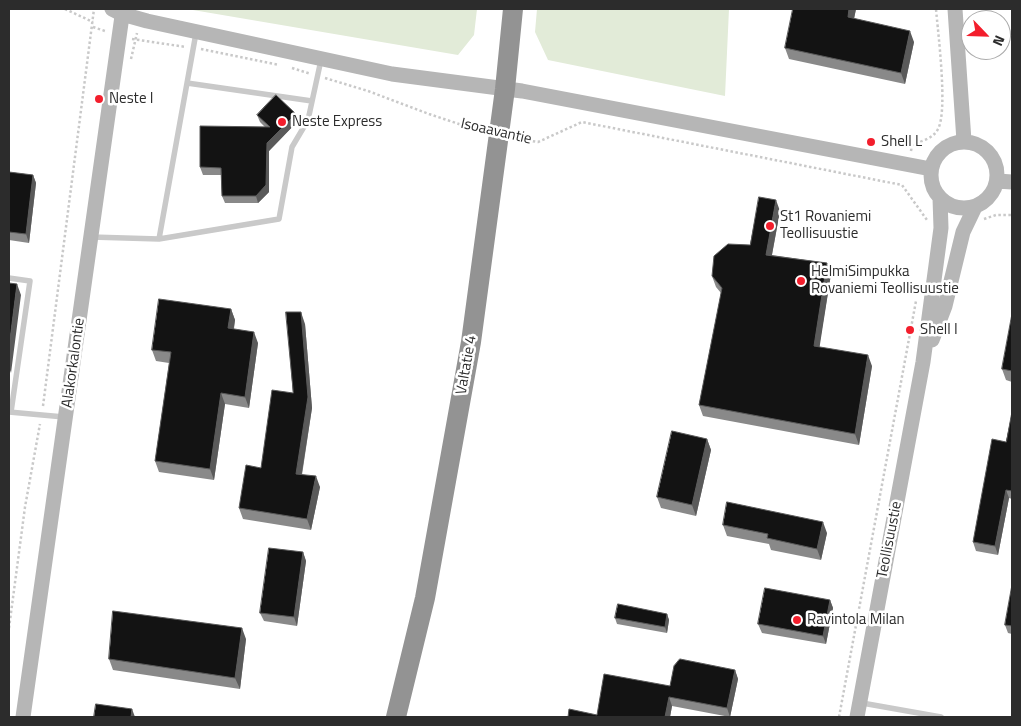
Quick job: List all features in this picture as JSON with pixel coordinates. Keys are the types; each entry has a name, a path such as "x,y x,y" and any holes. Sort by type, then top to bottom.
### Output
{"highway":[{"name":"Valtatie 4","path":"396,717 425,598 471,342 505,89 513,9"}],"street":[{"path":"955,9 964,141"},
{"path":"119,10 196,31 392,74 505,89 931,169"},
{"name":"Alakorkalontie","path":"23,717 119,37 119,10"},
{"path":"964,141 978,144 990,153 1005,181 986,201 964,209 953,206 940,198 932,185 931,169 939,152 955,142 964,141"},
{"name":"Teollisuustie","path":"858,710 923,362 941,228 940,198"},
{"name":"Teollisuustie","path":"923,362 945,306 962,232 975,206"}],"lane":[{"path":"159,239 196,31"},
{"path":"91,237 159,239 279,219 292,147 308,120 322,60"},
{"path":"186,83 312,102"},
{"path":"9,278 30,281 10,412 66,418"},
{"path":"858,710 941,717"}],"path":[{"path":"65,9 93,22"},
{"name":"Alakorkalontie","path":"9,628 25,507 41,415 94,9"},
{"path":"936,9 942,104 940,121 932,137 912,145 902,184 931,226 941,228"},
{"name":"Isoaavantie","path":"93,26 119,37 193,48 293,68 368,91 477,130 499,135 538,142 582,122 902,184"},
{"path":"839,717 917,294"}],"green space":[{"path":"187,9 477,9 474,35 458,55"},
{"path":"537,9 729,9 725,96 548,60 535,32"}],"building":[{"path":"793,9 849,9 848,17 910,31 901,73 785,48"},
{"path":"276,95 296,114 267,143 266,185 256,196 222,196 221,168 200,167 200,126 270,127 257,115"},
{"path":"9,172 33,175 26,234 9,232"},
{"path":"759,197 776,200 766,255 827,263 814,346 868,355 855,434 699,405 722,288 712,276 714,256 728,244 750,245"},
{"path":"9,283 17,284 9,348"},
{"path":"159,299 231,309 228,328 254,332 245,397 221,393 210,469 155,461 171,352 152,350"},
{"path":"286,312 301,312 308,397 296,474 316,476 307,519 239,508 246,465 261,468 272,390 293,393"},
{"path":"1012,314 1012,371 1002,369"},
{"path":"1012,412 1012,491 1006,490 995,546 973,542 992,439 1006,442"},
{"path":"672,431 707,439 692,505 657,497"},
{"path":"727,502 823,522 817,549 767,538 768,534 723,525"},
{"path":"269,548 303,552 294,617 260,613"},
{"path":"1012,585 1012,626 1005,625"},
{"name":"Ravintola Milan","path":"765,588 830,600 823,636 758,624"},
{"path":"618,604 667,614 665,627 615,618"},
{"path":"113,611 242,628 235,678 109,659"},
{"path":"680,659 735,670 727,708 669,697 665,717 568,717 569,709 597,715 604,674 670,686 674,666"},
{"path":"96,704 132,709 131,717 94,717"}],"place":[{"name":"Neste I","path":"99,99"},
{"name":"Neste Express","path":"282,122"},
{"name":"Shell L","path":"871,142"},
{"name":"St1 Rovaniemi Teollisuustie","path":"770,226"},
{"name":"HelmiSimpukka Rovaniemi Teollisuustie","path":"801,281"},
{"name":"Shell I","path":"910,330"},
{"name":"Ravintola Milan","path":"797,620"}]}
